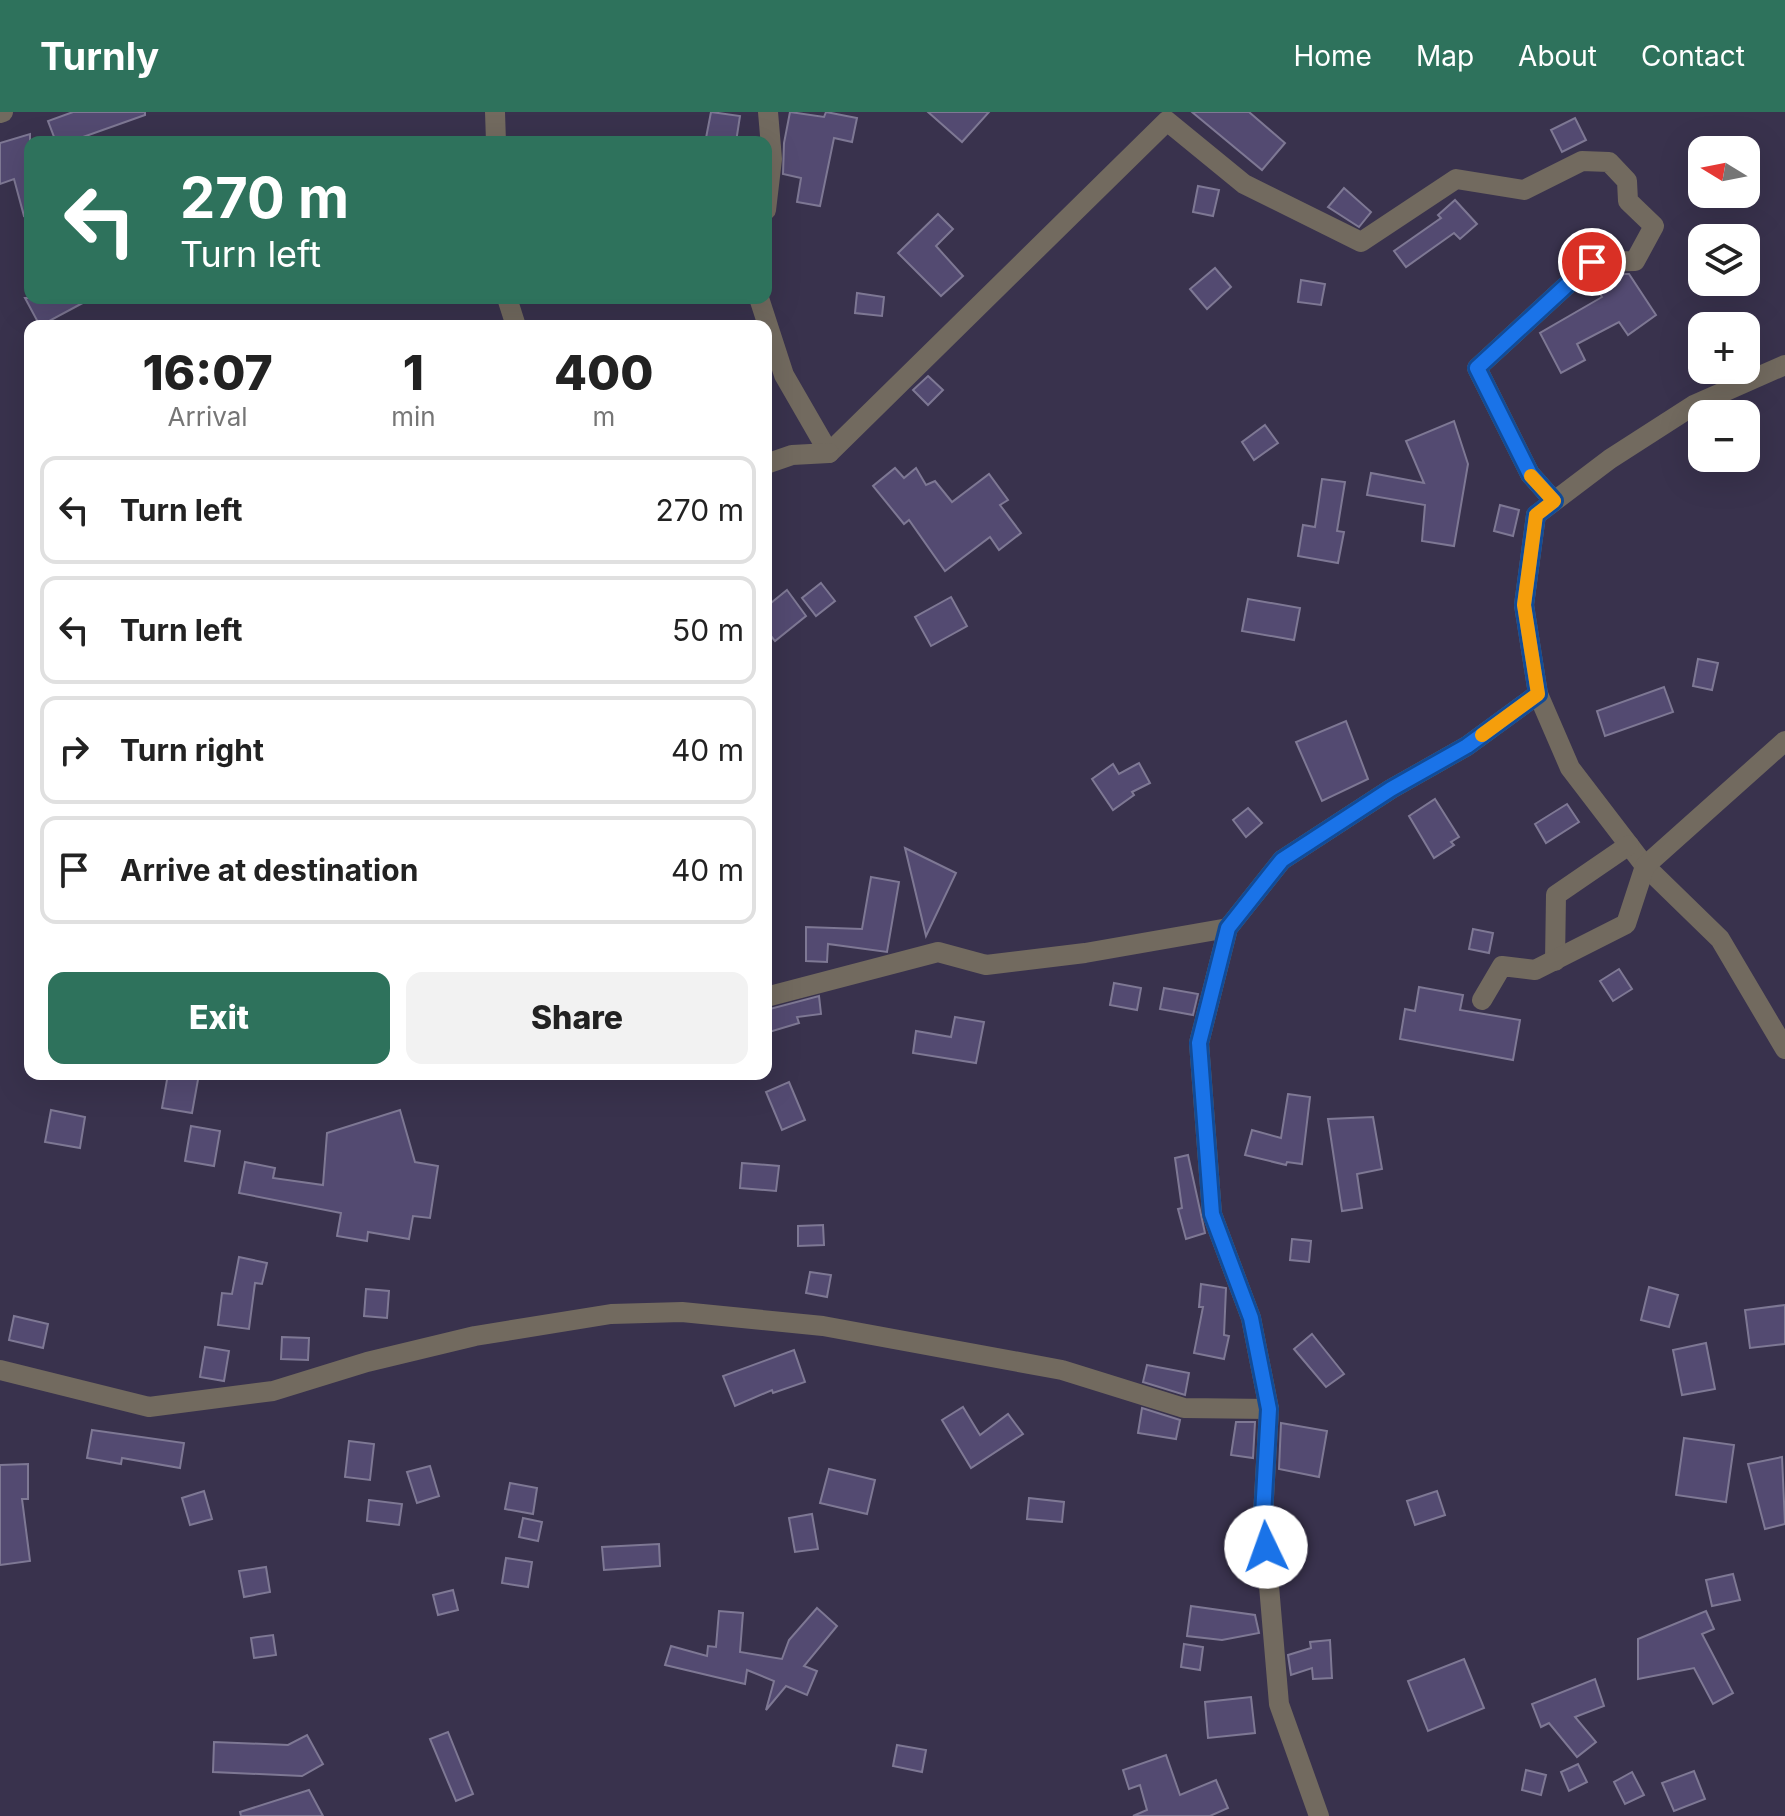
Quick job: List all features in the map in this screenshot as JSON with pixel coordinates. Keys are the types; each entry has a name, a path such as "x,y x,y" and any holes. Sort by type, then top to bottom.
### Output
{"street":[{"path":"495,112 496,136"},
{"path":"768,112 770,136"},
{"path":"772,462 792,455 829,453 1162,116 1244,184 1361,242 1456,179 1524,190 1582,161 1609,162 1627,181 1628,201 1654,226 1635,261 1592,262 1477,368 1530,474 1554,501"},
{"path":"772,338 784,375 829,453"},
{"path":"1785,365 1694,405 1610,459 1536,515 1524,605 1538,694 1570,768 1645,866 1720,939 1785,1049"},
{"path":"1319,1816 1279,1704 1263,1515 1269,1409 1251,1318 1212,1214 1199,1043 1228,928 1282,860 1391,789 1467,746 1538,694"},
{"path":"1482,1000 1502,966 1535,970 1626,924 1645,866 1785,741"},
{"path":"1555,961 1556,895 1629,845"},
{"path":"772,995 938,952 986,965 1085,953 1228,928"},
{"path":"0,1370 149,1407 273,1391 367,1362 475,1336 611,1314 682,1312 823,1326 1062,1370 1184,1408 1269,1409"}],"shaded area":[{"path":"0,112 1785,112 1785,1816 0,1816"}],"building":[{"path":"73,112 145,112 145,115 86,136 54,136 48,121"},
{"path":"711,112 740,116 737,136 706,136"},
{"path":"790,112 824,117 826,112 857,118 852,142 834,138 820,206 797,202 801,178 783,174 784,143"},
{"path":"928,112 989,112 962,142"},
{"path":"1192,112 1249,112 1285,143 1262,170"},
{"path":"1575,118 1586,140 1562,152 1551,130"},
{"path":"30,134 24,136 24,216 14,179 0,184 0,143"},
{"path":"1198,186 1219,190 1213,216 1193,212"},
{"path":"1344,188 1371,212 1359,227 1328,207"},
{"path":"1455,200 1477,224 1460,239 1454,233 1406,267 1394,251 1441,218 1438,215"},
{"path":"938,214 953,229 936,246 963,276 941,296 898,253"},
{"path":"1215,268 1231,287 1207,309 1190,289"},
{"path":"1624,274 1629,274 1656,315 1628,335 1619,322 1577,344 1585,360 1561,373 1540,333 1602,297 1599,292"},
{"path":"1301,280 1325,284 1321,305 1298,302"},
{"path":"857,293 884,297 882,316 855,313"},
{"path":"28,304 81,304 51,320 37,320"},
{"path":"928,376 943,390 928,405 913,390"},
{"path":"1454,421 1468,464 1454,546 1422,541 1425,505 1367,495 1371,473 1424,483 1406,441"},
{"path":"1265,425 1278,443 1254,460 1242,442"},
{"path":"895,468 904,478 916,468 926,485 935,481 952,502 989,474 1008,500 1000,505 1021,533 999,550 990,537 945,571 909,520 904,524 873,486"},
{"path":"1322,479 1345,482 1337,531 1344,532 1338,563 1298,556 1303,525 1315,527"},
{"path":"1500,505 1519,510 1513,536 1494,531"},
{"path":"821,583 835,601 816,616 802,598"},
{"path":"787,590 806,616 775,641 772,637 772,602"},
{"path":"951,597 967,626 931,646 915,617"},
{"path":"1248,599 1300,608 1294,640 1242,631"},
{"path":"1698,659 1718,663 1712,690 1693,686"},
{"path":"1664,687 1673,712 1605,736 1597,711"},
{"path":"1346,721 1368,779 1322,801 1296,742"},
{"path":"1139,763 1150,783 1132,792 1134,795 1113,810 1092,779 1113,764 1119,774"},
{"path":"1435,799 1459,837 1451,842 1454,845 1434,858 1409,816"},
{"path":"1567,804 1579,822 1546,843 1535,824"},
{"path":"1248,808 1262,823 1246,837 1233,820"},
{"path":"905,848 956,873 926,936"},
{"path":"871,877 899,882 887,952 828,944 827,962 806,961 806,927 862,929"},
{"path":"1473,929 1493,933 1489,953 1469,949"},
{"path":"1619,969 1632,989 1613,1001 1600,981"},
{"path":"1114,983 1141,988 1137,1010 1110,1005"},
{"path":"1419,987 1463,995 1460,1010 1520,1020 1513,1060 1400,1039 1405,1009 1415,1011"},
{"path":"1164,988 1198,994 1193,1015 1160,1009"},
{"path":"819,996 821,1014 797,1017 799,1023 772,1031 772,1008"},
{"path":"955,1017 984,1022 976,1063 913,1053 916,1031 951,1037"},
{"path":"167,1080 198,1080 192,1113 162,1108"},
{"path":"789,1082 805,1120 782,1130 766,1092"},
{"path":"1288,1094 1310,1097 1302,1164 1287,1162 1286,1165 1245,1155 1252,1130 1281,1138"},
{"path":"51,1110 85,1117 80,1148 45,1142"},
{"path":"400,1110 415,1162 438,1166 430,1218 413,1216 409,1239 368,1232 367,1241 337,1236 341,1213 239,1193 245,1162 275,1168 273,1178 323,1185 327,1133"},
{"path":"1373,1117 1382,1169 1357,1174 1362,1208 1342,1211 1328,1119"},
{"path":"191,1126 220,1131 214,1166 185,1161"},
{"path":"1188,1155 1205,1233 1186,1239 1178,1209 1182,1208 1175,1158"},
{"path":"742,1163 779,1166 776,1191 740,1188"},
{"path":"823,1225 824,1245 798,1246 798,1226"},
{"path":"1292,1239 1311,1241 1309,1262 1290,1260"},
{"path":"239,1257 267,1263 262,1284 255,1283 249,1329 218,1325 222,1293 232,1294"},
{"path":"810,1272 831,1275 827,1297 806,1293"},
{"path":"1201,1284 1226,1288 1224,1335 1229,1336 1224,1359 1194,1353 1203,1307 1199,1307"},
{"path":"1649,1287 1678,1295 1669,1327 1641,1320"},
{"path":"366,1289 389,1291 387,1318 364,1316"},
{"path":"1785,1305 1785,1344 1750,1348 1745,1310"},
{"path":"14,1316 48,1324 43,1348 9,1340"},
{"path":"1312,1334 1344,1374 1326,1387 1294,1349"},
{"path":"282,1337 309,1338 308,1360 281,1359"},
{"path":"1706,1343 1715,1389 1682,1395 1673,1350"},
{"path":"205,1347 229,1351 224,1381 200,1377"},
{"path":"794,1350 805,1382 773,1393 772,1390 735,1406 723,1376"},
{"path":"1147,1365 1189,1373 1185,1395 1143,1382"},
{"path":"963,1407 980,1435 1008,1414 1023,1434 971,1468 942,1420"},
{"path":"1142,1408 1180,1420 1176,1439 1138,1433"},
{"path":"1236,1422 1255,1422 1253,1458 1231,1455"},
{"path":"1281,1423 1327,1431 1319,1477 1279,1469"},
{"path":"92,1430 184,1443 180,1468 122,1458 121,1464 87,1458"},
{"path":"1684,1438 1734,1445 1726,1502 1676,1495"},
{"path":"349,1441 374,1444 370,1480 345,1477"},
{"path":"1782,1457 1785,1524 1765,1529 1748,1464"},
{"path":"28,1464 28,1499 22,1499 30,1561 0,1565 0,1465"},
{"path":"430,1466 439,1496 417,1503 407,1472"},
{"path":"829,1469 875,1480 867,1514 820,1503"},
{"path":"510,1483 537,1488 533,1514 505,1509"},
{"path":"204,1491 212,1519 190,1525 182,1498"},
{"path":"1437,1491 1445,1515 1415,1525 1407,1501"},
{"path":"1029,1498 1064,1502 1062,1522 1027,1519"},
{"path":"369,1500 402,1504 399,1525 367,1521"},
{"path":"812,1514 818,1549 795,1552 789,1518"},
{"path":"523,1518 542,1522 538,1541 519,1537"},
{"path":"659,1544 660,1566 604,1570 602,1547"},
{"path":"506,1558 532,1562 528,1587 502,1583"},
{"path":"266,1567 270,1592 244,1597 239,1571"},
{"path":"1733,1574 1740,1600 1712,1606 1706,1580"},
{"path":"453,1590 458,1610 438,1615 433,1595"},
{"path":"1191,1606 1255,1615 1259,1633 1222,1640 1187,1636"},
{"path":"817,1608 837,1626 804,1666 817,1671 807,1695 786,1686 766,1710 774,1681 747,1670 745,1684 665,1665 671,1646 707,1656 708,1646 716,1647 719,1611 743,1613 740,1652 782,1659 789,1640"},
{"path":"1706,1611 1714,1629 1702,1634 1733,1693 1713,1704 1694,1668 1638,1679 1638,1639"},
{"path":"273,1635 276,1655 254,1658 251,1638"},
{"path":"1330,1640 1332,1678 1313,1679 1312,1668 1291,1675 1288,1655 1311,1648 1310,1642"},
{"path":"1184,1644 1203,1647 1200,1670 1181,1667"},
{"path":"1464,1659 1484,1708 1428,1731 1408,1681"},
{"path":"1595,1679 1604,1706 1575,1717 1596,1742 1577,1757 1549,1723 1541,1727 1532,1704"},
{"path":"1251,1697 1255,1733 1208,1738 1205,1702"},
{"path":"448,1732 473,1794 456,1801 430,1739"},
{"path":"307,1735 323,1764 302,1776 213,1772 214,1742 288,1745"},
{"path":"897,1745 926,1750 922,1772 893,1766"},
{"path":"1166,1755 1180,1795 1216,1780 1228,1808 1210,1816 1133,1816 1147,1810 1140,1785 1129,1789 1123,1770"},
{"path":"1578,1764 1587,1782 1569,1791 1561,1772"},
{"path":"1526,1770 1546,1775 1541,1795 1522,1790"},
{"path":"1694,1771 1705,1799 1674,1811 1662,1783"},
{"path":"1632,1772 1644,1795 1625,1804 1614,1782"},
{"path":"309,1790 323,1816 241,1816 240,1812"}],"slow traffic":[{"path":"1482,735 1538,694 1524,605 1536,515 1554,501 1531,476"}],"route":[{"path":"1266,1547 1263,1515 1269,1409 1251,1318 1212,1214 1199,1043 1228,928 1282,860 1391,789 1467,746 1538,694 1524,605 1536,515 1554,501 1530,474 1477,368 1592,262"}]}
